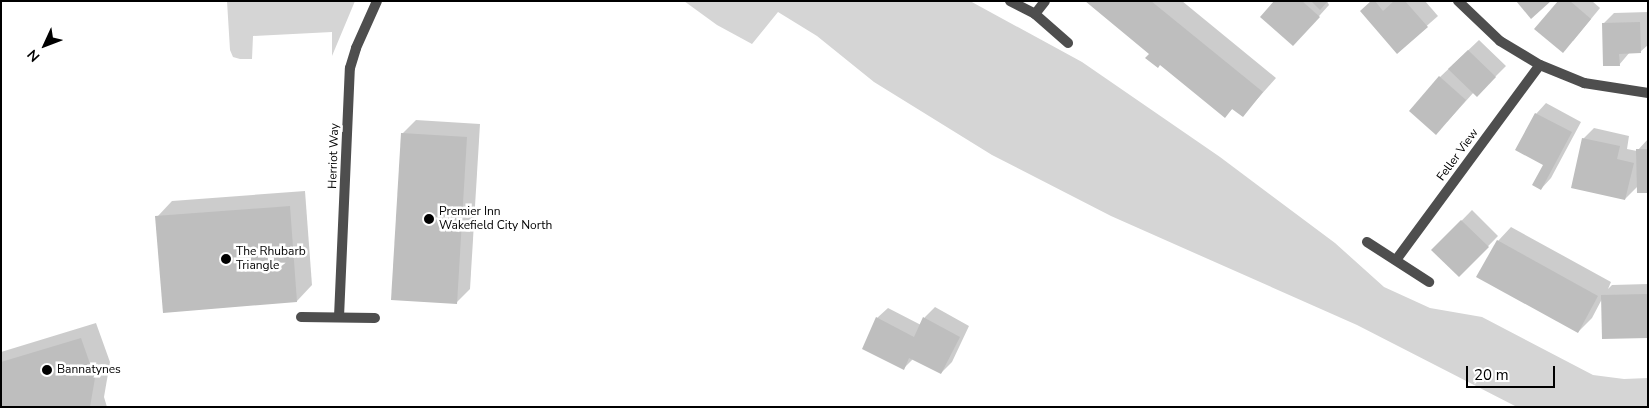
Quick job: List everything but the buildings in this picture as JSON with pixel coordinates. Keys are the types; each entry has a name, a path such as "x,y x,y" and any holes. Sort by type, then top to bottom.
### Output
{"street":[{"name":"Herriot Way","path":"339,317 350,68 356,48 377,1"},
{"path":"1010,1 1035,14 1068,43"},
{"path":"1035,14 1045,1"},
{"path":"1458,1 1500,42 1540,65 1584,83 1648,93"},
{"name":"Feller View","path":"1396,260 1540,65"},
{"path":"1367,242 1429,282"},
{"path":"300,318 375,318"}],"shaded area":[{"path":"227,1 355,1 332,56 332,32 253,36 252,59 240,59 233,57 230,50"},
{"path":"684,1 970,1 1082,62 1220,157 1335,243 1384,287 1430,308 1482,317 1593,375 1624,379 1648,378 1648,407 1517,407 1357,325 1111,216 992,155 874,82 817,36 778,12 752,44 717,25"}],"place":[{"name":"Premier Inn Wakefield City North","path":"429,219"},
{"name":"The Rhubarb Triangle","path":"226,259"},
{"name":"Bannatynes","path":"47,370"}]}
